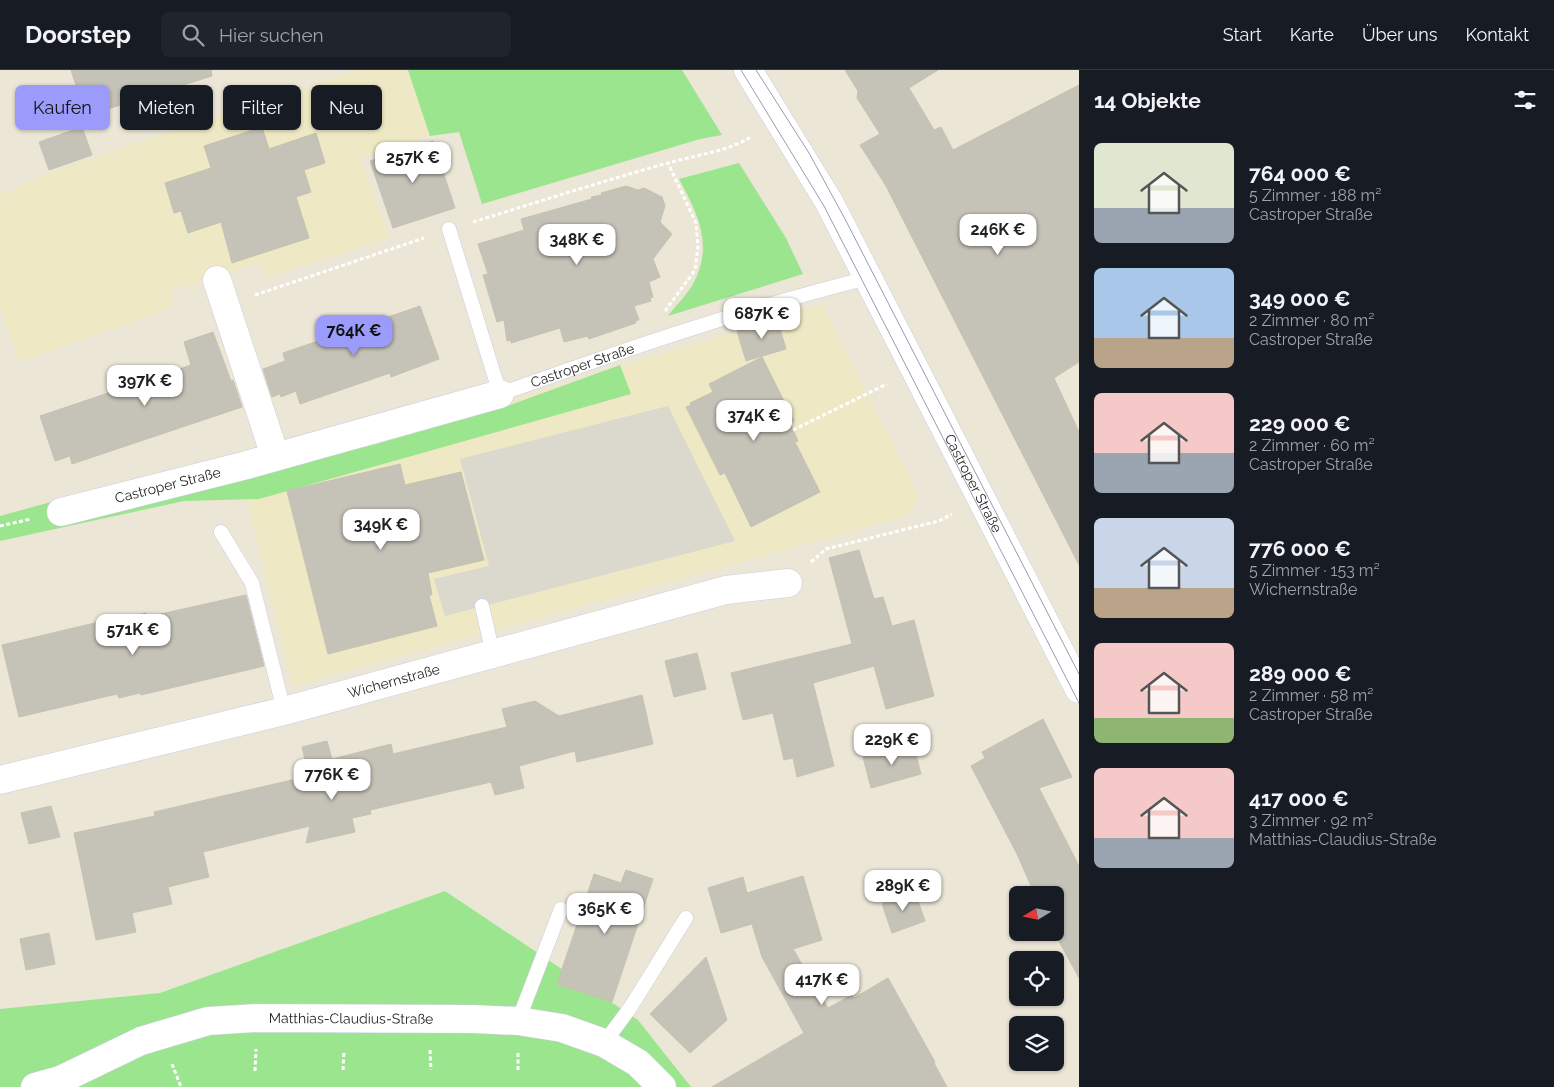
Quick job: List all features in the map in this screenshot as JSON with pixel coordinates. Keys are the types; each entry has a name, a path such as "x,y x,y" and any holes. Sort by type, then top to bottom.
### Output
{"street":[{"name":"Castroper Straße","path":"748,70 829,202 1079,689"},
{"path":"221,293 276,456"},
{"name":"Castroper Straße","path":"60,512 276,456 500,394"},
{"name":"Wichernstraße","path":"0,780 284,711 726,590 788,583"},
{"name":"Matthias-Claudius-Straße","path":"35,1087 60,1080 141,1041 208,1021 257,1018 518,1021 562,1028 604,1043 638,1063 662,1087"}],"lane":[{"path":"449,229 500,394"},
{"name":"Castroper Straße","path":"500,394 639,345 868,278"},
{"path":"221,532 252,583 284,711"},
{"path":"482,606 492,654"},
{"path":"518,1021 561,909"},
{"path":"604,1043 630,1008 686,918"}],"path":[{"path":"221,293 449,229 668,163 722,150"},
{"path":"639,345 695,270 698,247 696,223 668,163"},
{"path":"794,430 875,389 918,373"},
{"path":"788,583 826,549 939,520 982,498"}],"shaded area":[{"path":"359,70 408,70 430,136 361,158 389,238 265,278 259,262 171,291 174,307 19,362 0,307 0,195 47,173 177,130 213,130 213,118 223,115 223,130 301,130 301,89 311,86 311,130 382,130 382,85 314,85"},
{"path":"822,305 915,488 917,497 915,505 910,512 903,517 293,686 242,482"},
{"path":"668,406 735,541 445,616 434,579 489,566 460,459"}],"green space":[{"path":"408,70 682,70 722,135 700,139 482,204 459,132 430,136"},
{"path":"739,163 786,238 803,274 668,316 694,282 703,255 701,229 692,204 679,179"},
{"path":"620,365 631,394 259,499 184,501 0,541 0,516 58,500 63,519 373,445 502,408"},
{"path":"445,891 638,1020 691,1087 0,1087 0,1009 160,993"}],"building":[{"path":"71,70 211,70 212,76 184,85 120,85 120,105 110,108 110,85 76,85"},
{"path":"845,70 938,70 909,88 934,130 941,127 953,150 1079,85 1079,362 1054,378 1079,432 1079,565 886,186 860,145 880,134 857,98 858,91"},
{"path":"73,130 83,130 92,155 49,170 39,142"},
{"path":"253,130 263,130 269,149 316,133 325,163 304,170 311,192 296,197 309,238 232,263 221,222 188,233 181,211 174,213 165,183 211,168 204,146"},
{"path":"433,141 455,208 393,228 370,161"},
{"path":"626,186 638,190 644,188 662,197 665,206 660,222 672,234 653,259 660,277 649,282 653,297 650,298 651,301 634,306 639,320 635,321 636,323 589,339 588,336 564,342 560,328 511,343 511,340 507,341 504,320 497,322 483,275 488,274 478,244 524,230 521,219 592,199 591,197 602,195 601,193"},
{"path":"420,306 439,359 391,377 390,373 300,404 296,391 281,397 280,394 272,397 263,369 285,361 283,353"},
{"path":"777,319 786,349 746,361 737,331"},
{"path":"213,332 242,407 72,464 70,456 55,461 40,416 191,365 184,342"},
{"path":"762,357 794,421 790,423 798,441 795,442 820,492 751,527 725,473 720,475 686,407 691,405 690,403 713,392 709,384"},
{"path":"400,464 405,485 461,472 484,560 428,573 432,595 429,595 437,626 328,654 287,491"},
{"path":"859,550 874,599 883,597 892,626 914,620 934,696 886,709 874,666 813,683 834,766 797,777 793,758 784,760 773,713 743,720 731,673 852,644 829,558"},
{"path":"246,595 264,666 141,695 140,693 119,698 117,694 19,717 2,645 124,616 124,618 146,613 147,617"},
{"path":"697,653 706,689 674,697 665,661"},
{"path":"642,695 653,744 577,762 575,751 519,766 524,788 495,795 491,782 370,810 371,814 352,818 355,832 306,843 310,826 203,852 209,877 168,887 172,904 132,913 136,932 96,940 74,833 155,816 154,812 309,776 302,747 327,741 332,759 391,744 393,754 507,727 502,709 535,701 559,716"},
{"path":"1043,719 1072,777 1039,788 1079,866 1079,978 1059,941 1064,941 1064,886 1031,886 1017,854 971,766 985,758 982,752"},
{"path":"913,743 921,774 871,788 863,757"},
{"path":"51,806 60,837 29,844 21,813"},
{"path":"626,870 653,879 612,1002 557,984 594,874 621,883"},
{"path":"803,876 822,940 793,949 828,1008 852,995 854,998 888,978 947,1087 712,1087 804,1033 762,957 752,924 721,933 708,888 743,877 747,893"},
{"path":"915,892 925,921 892,933 882,904"},
{"path":"49,933 55,964 26,970 20,939"},
{"path":"706,957 727,1020 690,1053 650,1014"}],"tram line":[{"path":"741,70 824,206 1079,703"},
{"path":"756,70 809,153 845,219 1079,674"}]}
